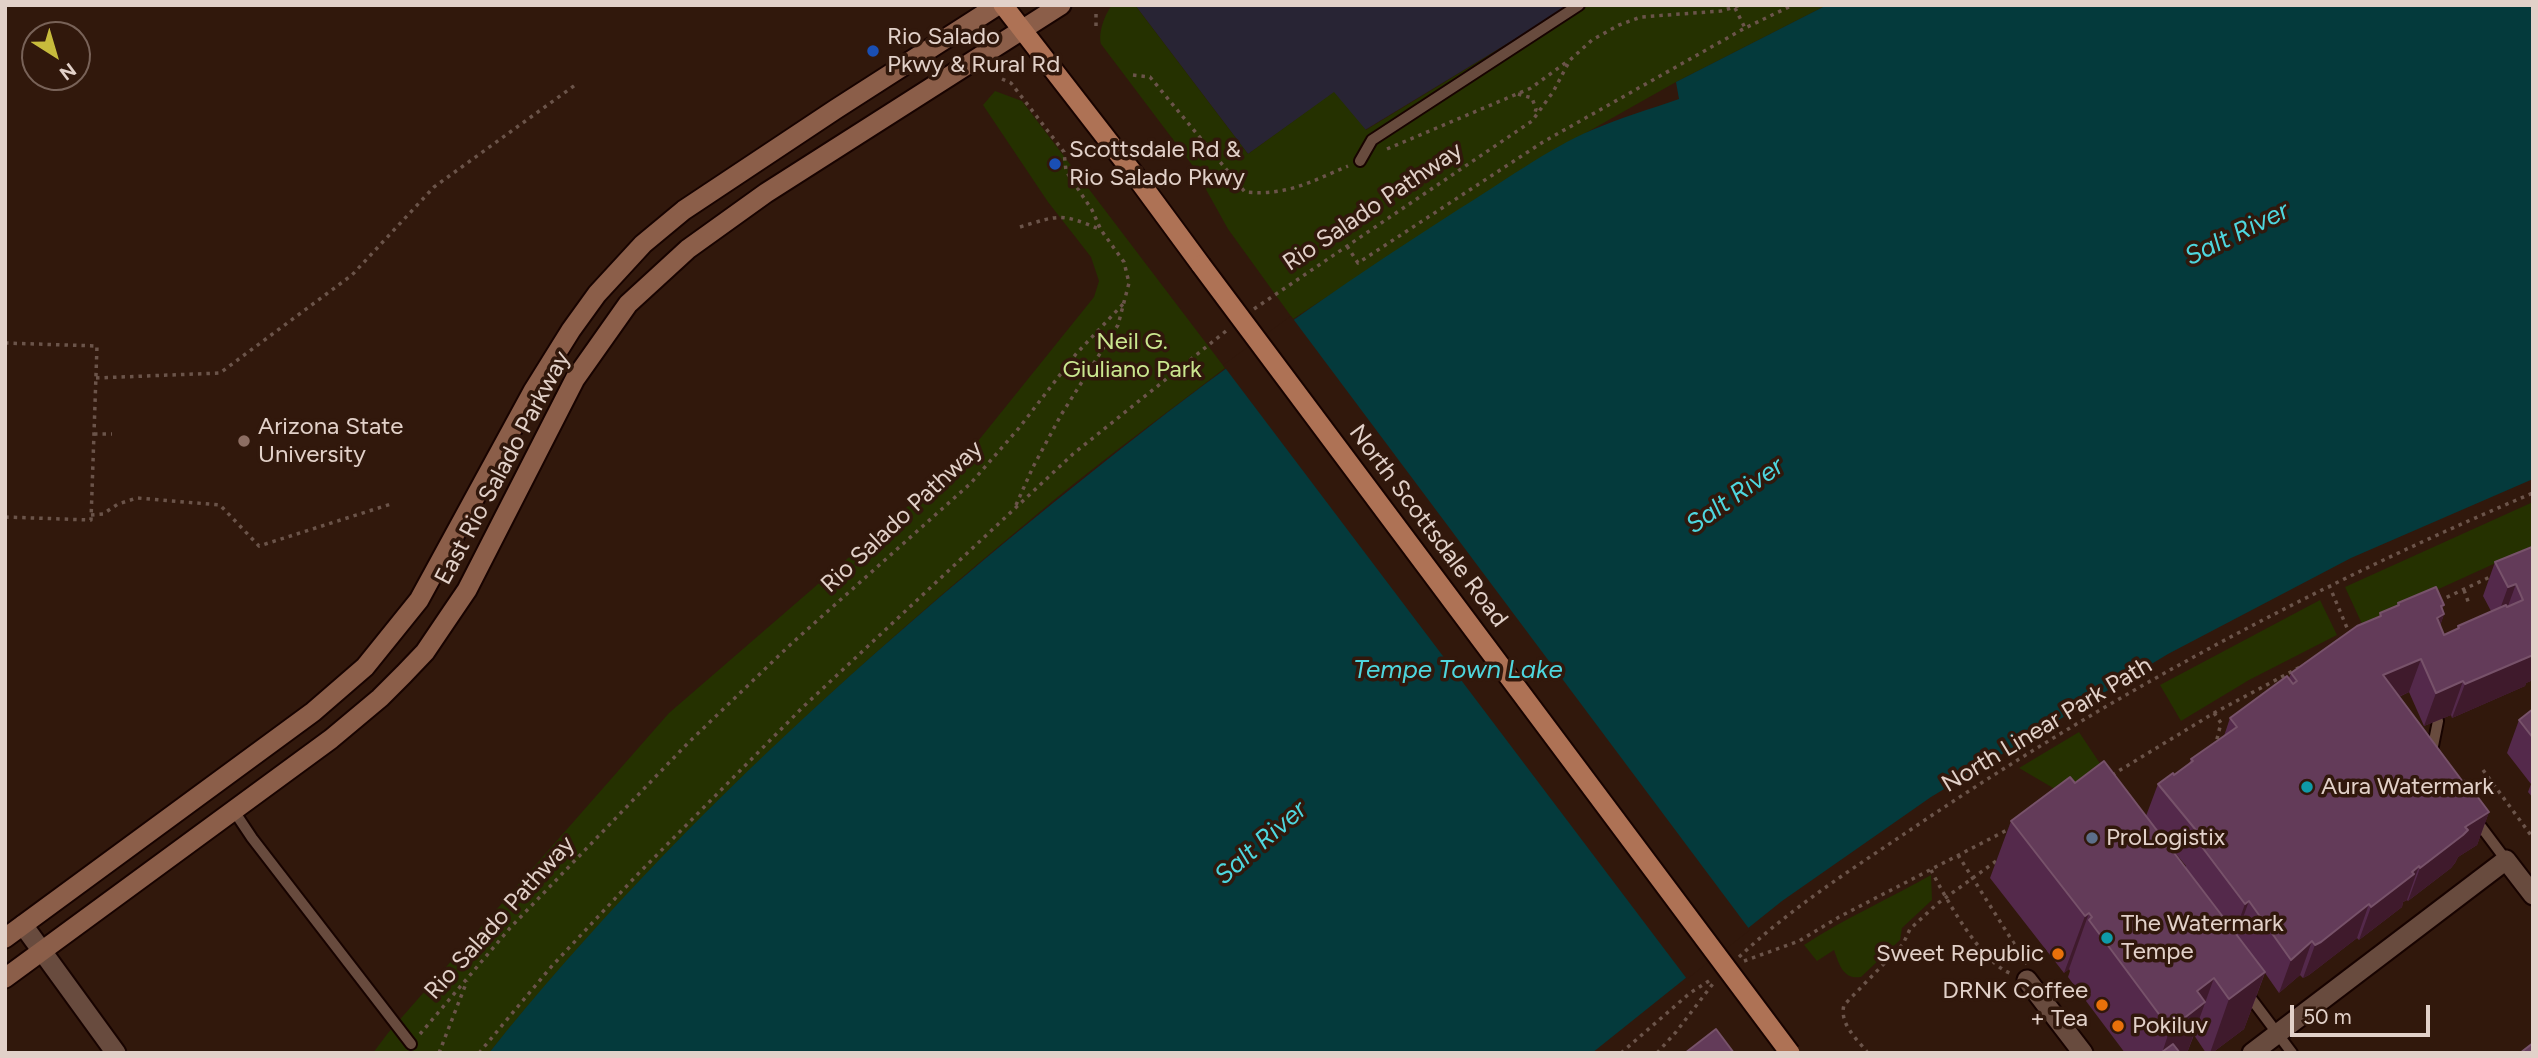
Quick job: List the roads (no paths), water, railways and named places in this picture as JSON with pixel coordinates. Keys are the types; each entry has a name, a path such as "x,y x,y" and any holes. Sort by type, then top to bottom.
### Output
{"main road":[{"name":"North Scottsdale Road","path":"1001,5 1201,265 1790,1053"},
{"name":"East Rio Salado Parkway","path":"5,938 313,712 365,667 419,600 533,391 571,330 597,293 643,244 684,210 835,109 1001,5"},
{"name":"East Rio Salado Parkway","path":"5,978 331,739 372,705 425,652 467,590 575,379 628,304 688,249 766,193 1061,5"}],"street":[{"path":"2252,1053 2506,860 2533,895"},
{"path":"23,925 116,1053"},
{"path":"2027,980 2083,1053"}],"lane":[{"path":"1360,161 1371,140 1578,5"},
{"path":"2427,762 2438,720"},
{"path":"2423,749 2427,762 2438,769"},
{"path":"2468,810 2506,860"},
{"path":"234,811 249,835 411,1044"},
{"path":"2238,981 2292,1053"}],"water":[{"name":"Tempe Town Lake","path":"1827,5 2533,5 2533,479 2351,558 2168,654 1931,797 1782,901 1592,1053 489,1053 564,964 643,877 725,794 809,713 896,635 1076,484 1239,359 1348,282 1542,156 1592,130 1679,99 1676,82"}],"place":[{"name":"Rio Salado Pkwy & Rural Rd","path":"873,51"},
{"name":"Scottsdale Rd & Rio Salado Pkwy","path":"1055,164"},
{"name":"Arizona State University","path":"244,441"},
{"name":"Aura Watermark","path":"2307,787"},
{"name":"ProLogistix","path":"2092,838"},
{"name":"The Watermark Tempe","path":"2107,938"},
{"name":"Sweet Republic","path":"2058,954"},
{"name":"DRNK Coffee + Tea","path":"2102,1005"},
{"name":"Pokiluv","path":"2118,1026"}],"water label":[{"name":"Salt River","path":"2237,234"},
{"name":"Salt River","path":"1735,496"},
{"name":"Salt River","path":"1261,843"}],"park label":[{"name":"Neil G. Giuliano Park","path":"1132,356"}]}
